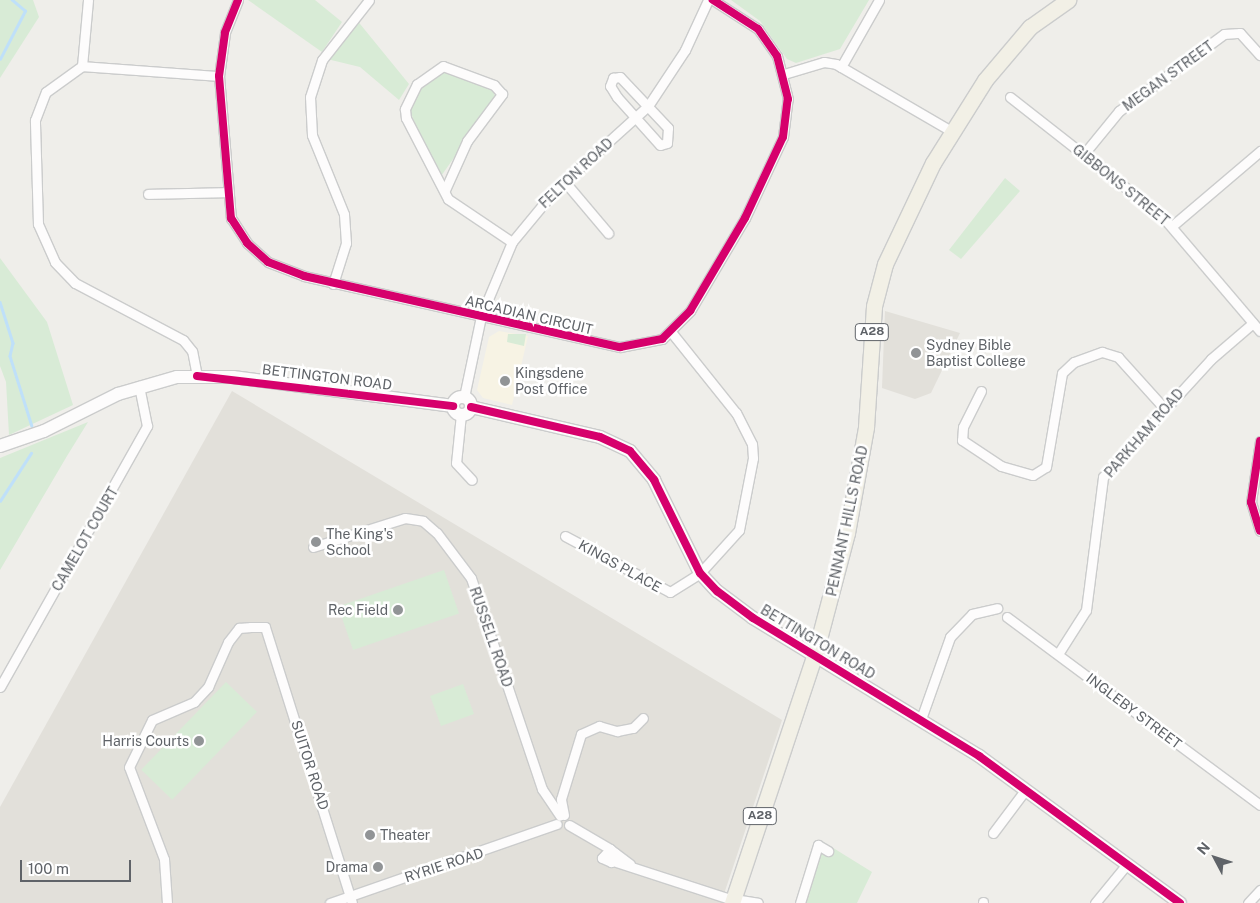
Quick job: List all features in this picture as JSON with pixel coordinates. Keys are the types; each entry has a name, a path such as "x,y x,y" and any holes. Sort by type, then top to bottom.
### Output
{"highway":[{"name":"PENNANT HILLS ROAD","path":"742,902 815,654 860,469 879,283 916,195 951,131 1018,39 1068,0"}],"main road":[{"name":"BETTINGTON ROAD","path":"0,446 44,431 102,400 139,386 197,376 462,406 600,437 630,451 654,480 700,573 734,605 921,719 1026,789 1180,903"}],"street":[{"path":"82,66 88,0"},
{"name":"ARCADIAN CIRCUIT","path":"238,0 225,33 219,76 231,218 247,243 268,262 333,284 620,347 639,346 672,333"},
{"path":"333,284 346,243 344,214 312,135 310,97 322,60 369,0"},
{"name":"FELTON ROAD","path":"472,480 456,463 462,406 481,316 512,242 565,182 648,106 685,50 708,0"},
{"path":"672,333 745,218 778,150 787,107 784,74 758,29 713,0"},
{"path":"841,66 879,0"},
{"name":"MEGAN STREET","path":"1083,155 1119,111 1224,34 1240,33 1260,55"},
{"path":"784,74 824,62 841,66 951,131"},
{"path":"197,376 192,351 179,337 75,283 55,262 38,224 35,120 46,92 82,66 219,76"},
{"path":"445,190 467,141 502,94 494,85 443,66 417,84 405,109 445,190 458,207 512,242"},
{"path":"613,78 626,81 668,128 667,143 660,145 633,120 610,86 613,78"},
{"name":"GIBBONS STREET","path":"1010,97 1172,226 1260,331"},
{"path":"1172,226 1257,154 1260,164"},
{"path":"565,182 608,233"},
{"path":"148,194 229,192"},
{"name":"PARKHAM ROAD","path":"1058,654 1086,610 1103,478 1211,359 1253,323"},
{"name":"KINGS PLACE","path":"566,536 664,592 681,589 700,573 739,530 752,444 736,413 672,333"},
{"path":"981,391 961,432 962,440 1001,466 1033,475 1046,468 1061,379 1074,362 1098,353 1113,354 1164,409"},
{"name":"CAMELOT COURT","path":"0,687 147,426 139,386"},
{"path":"1260,441 1251,502 1260,531"},
{"name":"RUSSELL ROAD","path":"313,547 405,518 423,522 437,533 471,578 542,789 560,818"},
{"path":"921,719 950,637 972,614 997,608"},
{"name":"INGLEBY STREET","path":"1007,617 1260,804"},
{"name":"SUITOR ROAD","path":"167,903 164,859 129,767 152,720 194,702 208,686 228,642 239,628 265,627 351,900"},
{"path":"643,718 633,728 617,731 599,726 581,734 561,798 560,818 563,828 569,825 610,854 634,868 742,902"},
{"path":"993,833 1026,789"},
{"name":"RYRIE ROAD","path":"330,903 351,900 560,818"},
{"path":"800,903 818,845 828,851"},
{"path":"1096,903 1127,864"},
{"path":"1248,903 1260,890"}],"shaded area":[{"name":"Sydney Bible Baptist College","path":"885,311 960,333 931,393 915,399 882,388"},
{"path":"499,331 528,336 512,405 483,398 477,390 489,337"},
{"name":"The King's School","path":"232,391 782,720 721,903 0,903 0,807"}],"green space":[{"path":"0,0 33,0 39,17 0,78"},
{"path":"248,0 315,0 342,22 322,52"},
{"path":"731,0 869,0 840,49 796,63 787,59 760,21"},
{"path":"356,19 409,84 399,100 360,67 327,59"},
{"path":"446,70 491,87 496,98 439,179 409,109 418,87 431,75"},
{"path":"1005,178 1020,191 961,259 949,250"},
{"path":"0,258 47,322 73,405 9,435 6,382 0,366"},
{"path":"508,334 526,334 524,346 507,342"},
{"path":"88,422 67,456 0,570 0,458"},
{"name":"Rec Field","path":"444,570 459,613 353,650 338,606"},
{"name":"Harris Courts","path":"226,682 257,712 172,800 141,770"},
{"path":"463,684 474,714 441,726 430,696"},
{"path":"822,841 872,872 857,903 803,903"}],"waterway":[{"path":"0,59 25,11 12,0"},
{"path":"0,302 13,343 10,356 32,426"},
{"path":"0,501 31,453"}],"cycle path":[{"path":"238,0 225,33 219,76 231,218 247,243 268,262 304,276 620,347 662,339 690,311 745,218 783,137 788,99 777,56 758,29 713,0"},
{"path":"197,376 453,406"},
{"path":"471,407 600,437 630,451 654,480 700,573 717,591 753,618 979,756 1180,903"},
{"path":"1260,441 1251,502 1260,531"}],"place":[{"name":"Sydney Bible Baptist College","path":"916,353"},
{"name":"Kingsdene Post Office","path":"505,381"},
{"name":"The King's School","path":"316,542"},
{"name":"Rec Field","path":"398,610"},
{"name":"Harris Courts","path":"199,741"},
{"name":"Theater","path":"370,835"},
{"name":"Drama","path":"378,867"}]}
